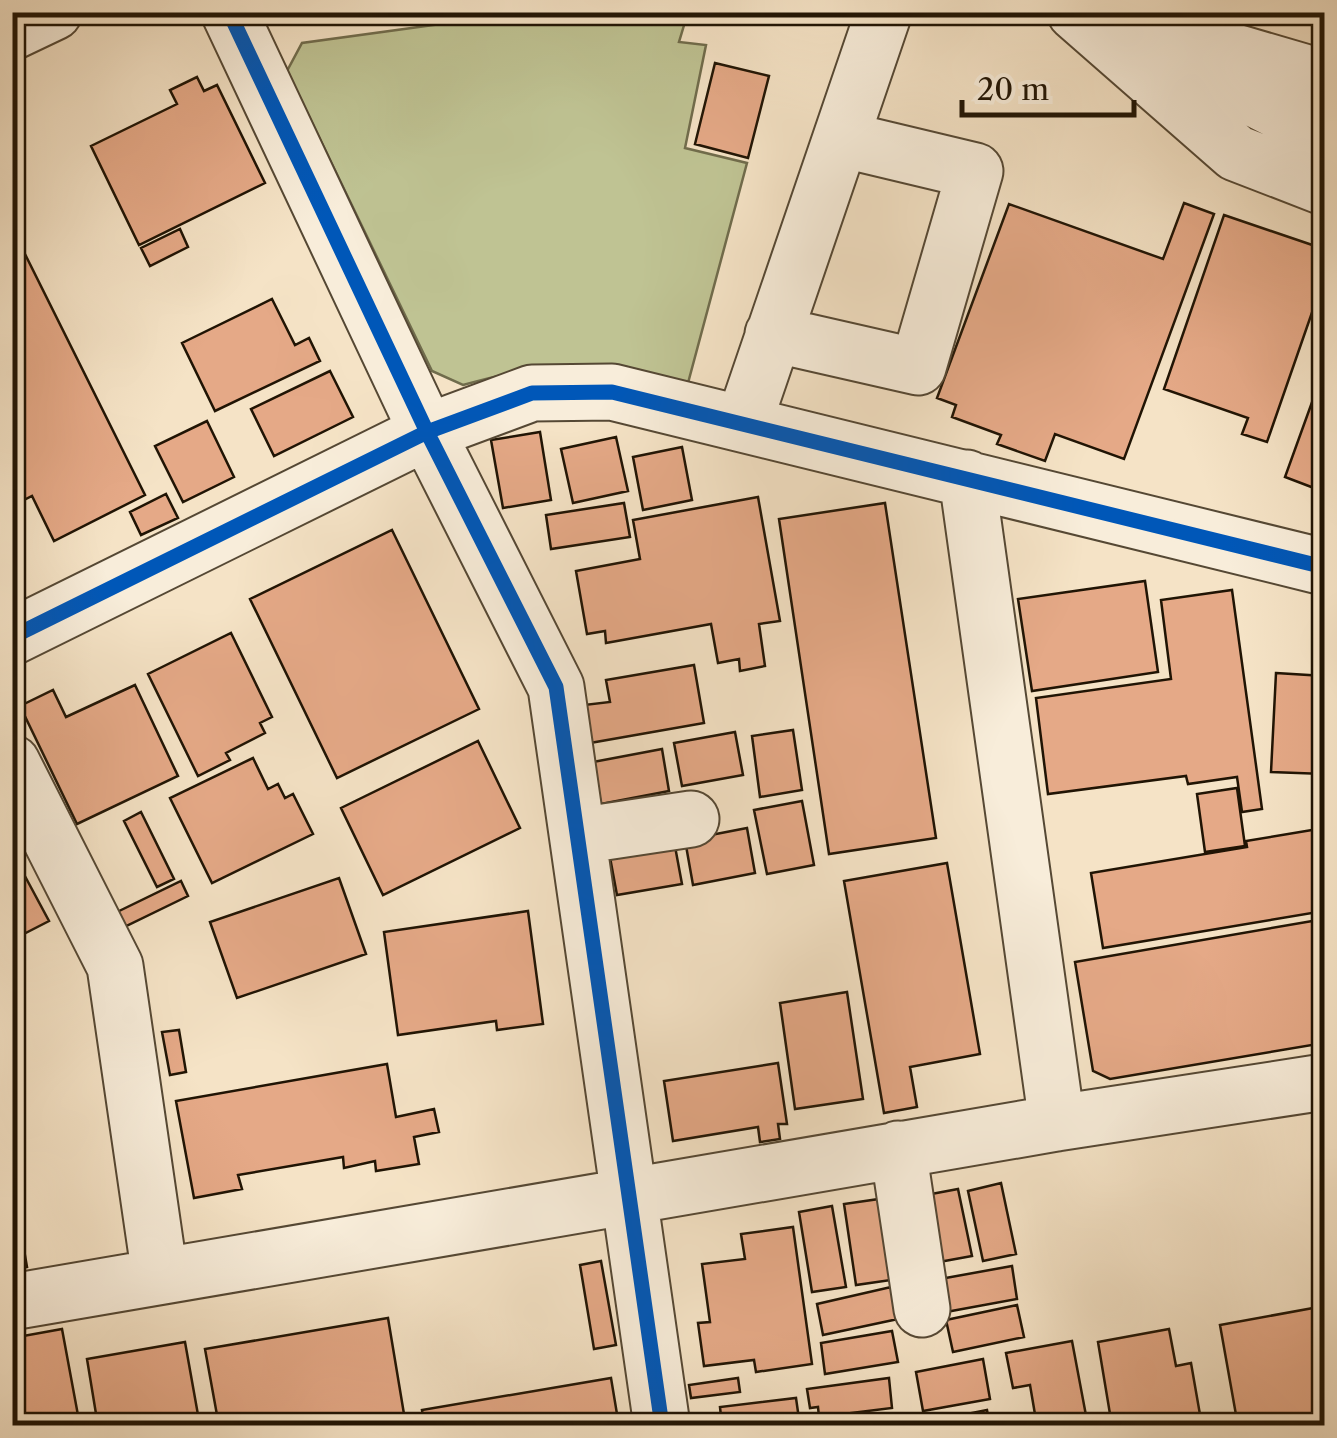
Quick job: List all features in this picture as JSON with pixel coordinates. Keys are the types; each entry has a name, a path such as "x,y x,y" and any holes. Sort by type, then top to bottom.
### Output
{"street":[{"path":"12,32 54,12"},
{"path":"229,12 427,432 556,687 662,1426"},
{"path":"744,422 884,12"},
{"path":"1076,12 1236,153 1324,188"},
{"path":"1084,12 1324,134"},
{"path":"1100,12 1324,78"},
{"path":"774,334 918,367 975,171 841,139"},
{"path":"12,636 427,432 532,393 612,392 1324,568"},
{"path":"967,478 1057,1122"},
{"path":"12,763 115,966 160,1276"},
{"path":"578,836 692,820"},
{"path":"12,1302 1057,1122 1324,1082"},
{"path":"898,1150 922,1309"}],"green space":[{"path":"614,17 685,22 679,42 706,45 685,148 747,163 688,383 627,370 575,366 524,371 463,385 432,371 287,71 302,43 448,23"}],"building":[{"path":"715,63 769,76 748,158 695,144"},
{"path":"197,77 204,91 217,85 265,183 139,245 91,146 177,104 170,90"},
{"path":"1184,203 1214,214 1124,459 1055,434 1045,461 997,444 1001,435 952,417 956,405 937,398 1009,204 1163,259"},
{"path":"1224,215 1324,249 1324,278 1267,442 1242,434 1248,418 1164,389"},
{"path":"12,228 145,495 54,541 32,496 12,506"},
{"path":"180,229 188,247 150,266 141,248"},
{"path":"272,299 295,345 309,338 320,361 215,411 182,343"},
{"path":"1324,369 1324,481 1317,478 1314,488 1285,477"},
{"path":"330,371 353,417 274,456 251,409"},
{"path":"207,421 234,477 183,502 155,446"},
{"path":"540,432 551,500 503,508 491,440"},
{"path":"616,437 628,491 573,503 561,449"},
{"path":"682,447 692,500 643,510 633,457"},
{"path":"166,494 178,518 141,535 130,512"},
{"path":"758,497 780,621 759,624 765,666 740,671 739,659 718,663 711,624 606,643 605,631 587,634 576,571 640,559 633,520"},
{"path":"624,503 630,537 551,549 546,515"},
{"path":"885,503 936,838 829,854 779,519"},
{"path":"392,530 479,709 337,778 250,599"},
{"path":"1145,581 1158,672 1032,691 1018,599"},
{"path":"1232,590 1262,809 1242,812 1237,777 1188,784 1186,776 1048,794 1036,698 1171,679 1161,600"},
{"path":"231,633 272,717 260,723 265,733 226,753 230,760 198,776 148,674"},
{"path":"694,665 704,723 590,743 584,705 610,702 606,680"},
{"path":"1276,673 1324,676 1324,774 1271,772"},
{"path":"135,685 178,776 77,824 20,706 53,690 66,717"},
{"path":"793,730 802,790 760,797 752,736"},
{"path":"735,732 743,775 682,786 674,743"},
{"path":"478,741 520,828 383,895 341,808"},
{"path":"662,749 669,791 601,804 593,762"},
{"path":"253,758 268,789 278,784 285,798 293,794 313,834 212,883 170,798"},
{"path":"1237,788 1245,846 1205,852 1197,794"},
{"path":"802,801 814,865 767,874 754,810"},
{"path":"141,812 174,879 157,887 124,821"},
{"path":"747,828 755,873 693,885 685,840"},
{"path":"1324,828 1324,911 1103,948 1091,873 1247,847 1246,841"},
{"path":"674,841 682,884 617,895 609,852"},
{"path":"12,852 49,921 12,940"},
{"path":"947,863 980,1054 910,1067 917,1107 884,1113 844,881"},
{"path":"339,878 366,954 237,998 210,922"},
{"path":"181,881 188,896 120,929 113,914"},
{"path":"528,911 543,1024 497,1030 496,1021 398,1035 384,932"},
{"path":"1324,919 1324,1043 1110,1079 1093,1071 1075,962"},
{"path":"847,992 863,1099 795,1109 780,1003"},
{"path":"179,1030 186,1072 170,1075 162,1032"},
{"path":"778,1063 787,1124 778,1124 780,1139 760,1142 758,1127 673,1141 664,1081"},
{"path":"387,1064 396,1117 434,1109 439,1132 414,1137 419,1164 376,1171 375,1161 344,1168 343,1157 238,1175 242,1189 194,1198 176,1101"},
{"path":"1001,1183 1016,1254 983,1261 968,1191"},
{"path":"12,1186 27,1267 12,1270"},
{"path":"958,1189 972,1256 939,1262 926,1195"},
{"path":"879,1199 891,1280 856,1285 844,1204"},
{"path":"832,1206 846,1287 812,1292 799,1212"},
{"path":"793,1227 812,1364 756,1372 754,1360 704,1366 698,1323 710,1322 702,1264 745,1259 741,1234"},
{"path":"601,1261 616,1345 594,1349 580,1265"},
{"path":"1012,1266 1017,1299 946,1312 940,1279"},
{"path":"891,1287 898,1319 823,1335 817,1304"},
{"path":"1017,1305 1024,1337 953,1352 946,1320"},
{"path":"1324,1306 1324,1426 1238,1426 1220,1325"},
{"path":"388,1318 406,1426 219,1426 205,1349"},
{"path":"62,1329 80,1426 12,1426 12,1338"},
{"path":"1169,1329 1176,1366 1191,1363 1202,1426 1112,1426 1098,1342"},
{"path":"892,1331 898,1362 825,1374 821,1343"},
{"path":"1072,1341 1088,1426 1037,1426 1030,1385 1013,1388 1006,1353"},
{"path":"185,1342 200,1426 98,1426 87,1359"},
{"path":"983,1359 990,1399 923,1411 916,1372"},
{"path":"611,1378 619,1426 425,1426 422,1410"},
{"path":"738,1378 740,1392 691,1398 689,1385"},
{"path":"889,1378 892,1408 819,1417 818,1407 810,1408 807,1389"},
{"path":"796,1398 800,1426 722,1426 720,1407"},
{"path":"987,1410 990,1426 948,1426 947,1418"}],"cycle path":[{"path":"229,12 427,432 556,687 662,1426"},
{"path":"12,637 427,432 532,393 612,392 1324,567"}]}
